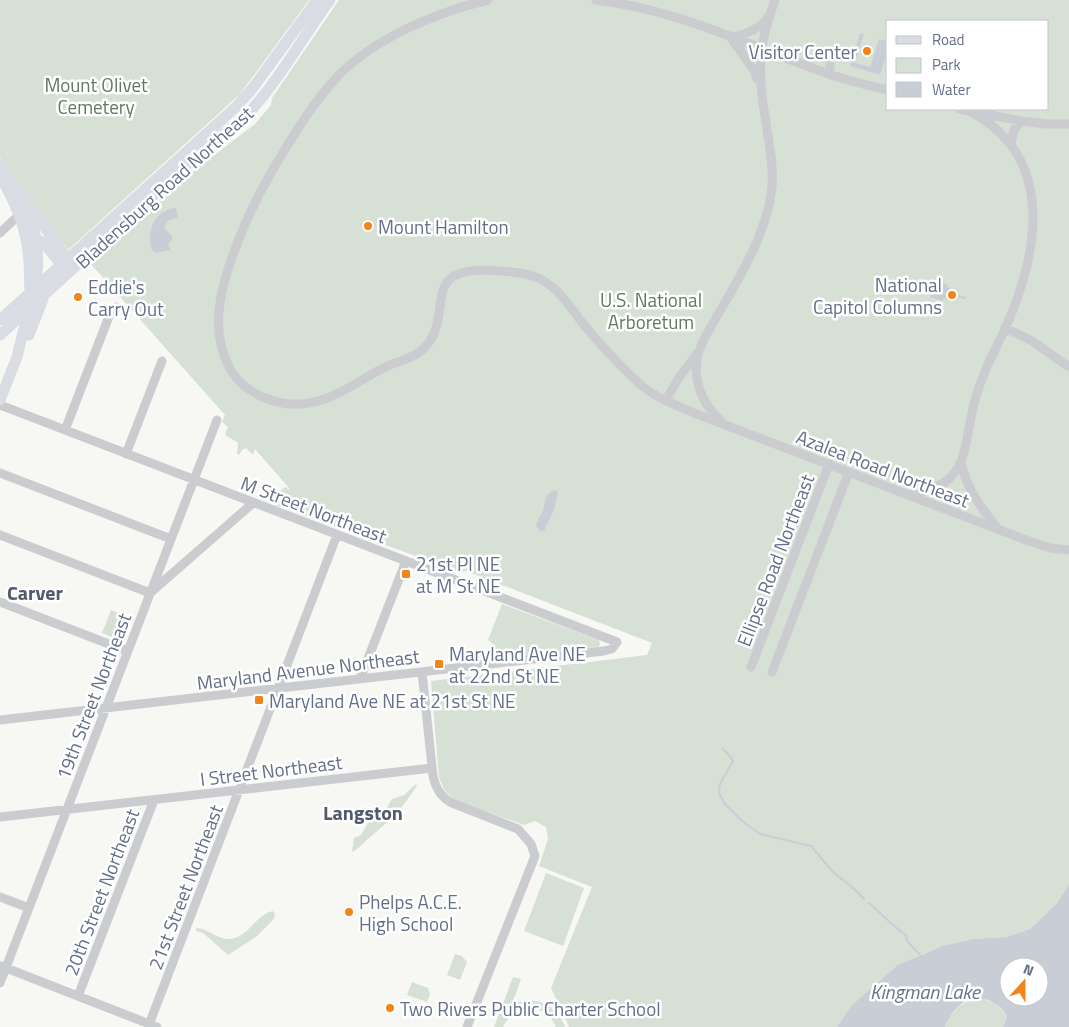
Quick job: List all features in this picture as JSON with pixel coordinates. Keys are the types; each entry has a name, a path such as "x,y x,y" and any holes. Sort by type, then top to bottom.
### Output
{"main road":[{"name":"Bladensburg Road Northeast","path":"148,194 245,98 317,0"},
{"name":"Bladensburg Road Northeast","path":"0,320 68,266 148,194 254,107 284,68 330,0"},
{"path":"0,165 68,266"},
{"path":"0,175 14,201 25,234 36,292 28,309 19,351 0,400"},
{"path":"19,351 27,339 36,292 39,261 37,238 25,200"},
{"path":"25,234 37,238 68,266"},
{"path":"0,335 28,309"}],"street":[{"name":"Azalea Road Northeast","path":"488,0 400,32 354,61 339,75 310,112 285,150 263,186 247,218 235,247 221,297 218,315 220,342 227,363 241,384 263,397 296,405 319,401 349,389 384,368 414,356 424,349 439,322 443,290 451,278 468,272 511,271 539,278 550,285 636,380 649,391 666,400 728,426 1026,540 1050,548 1069,550"},
{"path":"596,0 635,6 662,13 830,75 886,89"},
{"path":"666,400 678,379 699,351 756,244 769,206 772,188 772,154 761,89 761,49 764,32 775,0"},
{"path":"731,38 757,28 765,22 770,14"},
{"path":"731,38 754,70 761,89"},
{"path":"830,59 830,75"},
{"path":"963,110 1021,121 1069,124"},
{"path":"910,496 931,490 944,483 961,464 979,388 1006,328 1025,275 1030,250 1033,221 1031,194 1021,160 1011,144 991,124 971,112"},
{"path":"1011,144 1014,130 1021,121"},
{"path":"0,233 19,216"},
{"path":"65,430 108,319 116,307"},
{"path":"1006,328 1032,341 1069,367"},
{"name":"Azalea Road Northeast","path":"699,351 696,371 698,387 712,412 728,426"},
{"path":"126,454 162,361"},
{"name":"M Street Northeast","path":"0,405 616,642"},
{"name":"19th Street Northeast","path":"0,983 3,967 29,908 217,420"},
{"path":"809,457 819,469 820,487"},
{"name":"Ellipse Road Northeast","path":"752,667 829,464"},
{"path":"961,464 970,492 1000,530"},
{"path":"772,672 849,472"},
{"path":"0,473 171,539"},
{"path":"840,495 843,490 853,483 869,480"},
{"path":"0,535 150,593 253,503"},
{"name":"21st Street Northeast","path":"152,1026 239,790 337,535"},
{"path":"360,679 406,561"},
{"path":"0,602 127,651"},
{"name":"Maryland Avenue Northeast","path":"0,720 604,651 612,649 616,642"},
{"path":"422,672 432,768 436,787 447,800 458,806 518,829 531,844 535,856 467,1027"},
{"name":"I Street Northeast","path":"0,817 432,768"},
{"name":"20th Street Northeast","path":"78,996 154,800"},
{"path":"0,897 29,908"},
{"path":"3,967 152,1026"}],"green space":[{"name":"Mount Olivet Cemetery","path":"0,0 309,0 240,94 68,250 0,158"},
{"name":"U.S. National Arboretum","path":"339,0 1069,0 1069,884 1057,903 1030,929 1006,937 973,939 920,955 850,1007 837,1027 569,1027 551,988 592,887 539,866 548,839 546,827 535,821 524,825 456,801 445,791 439,778 431,681 647,655 652,643 466,571 460,572 275,505 274,503 282,489 286,487 289,490 289,488 255,449 253,455 246,448 239,455 237,454 238,443 225,434 228,427 222,422 225,415 90,263 195,170 255,124 271,105 272,98"},
{"path":"502,604 599,640 600,645 598,647 495,659 493,644 488,640"},
{"path":"111,610 131,618 122,641 102,633"},
{"path":"416,784 407,800 384,826 352,852 354,838 361,835 369,821 386,809 392,799 404,795"},
{"path":"546,873 584,888 563,946 524,931"},
{"path":"273,911 275,914 274,919 257,936 228,955 203,933 196,931 196,928 225,939 236,938 242,935 262,916"},
{"path":"455,954 462,956 467,962 460,980 447,975"},
{"path":"513,977 521,979 512,1004 528,1000 544,1003 556,1012 565,1027 556,1027 545,1013 530,1009 514,1013 503,1027 494,1027"},
{"path":"412,982 428,988 430,994 427,1002 407,995"},
{"path":"981,998 1000,1007 1007,1017 1003,1027 945,1027 959,1007 974,999"}],"water":[{"path":"860,33 864,34 855,63 870,67 879,39 886,41 886,56 880,75 850,66"},
{"path":"176,208 178,217 168,221 165,225 165,229 172,236 168,244 172,252 169,250 156,253 152,251 150,244 153,224 160,214"},
{"path":"934,281 948,285 947,287 950,288 947,299 944,298 943,301 930,297"},
{"path":"555,490 558,492 554,510 544,531 540,531 536,526 537,522 547,496"},
{"name":"Kingman Lake","path":"1069,884 1069,1027 1003,1027 1007,1017 999,1007 1049,1007 1049,957 999,957 999,1007 986,999 971,999 958,1007 945,1027 837,1027 850,1007 898,965 943,946 973,939 1006,937 1030,929 1057,903"}],"waterway":[{"path":"949,294 965,298"},
{"path":"723,749 733,761 720,784 719,793 725,804 741,820 760,834 811,846 833,872 864,899"},
{"path":"869,903 906,935 907,941 920,955"}],"place":[{"name":"Visitor Center","path":"867,51"},
{"name":"Mount Hamilton","path":"368,226"},
{"name":"National Capitol Columns","path":"952,295"},
{"name":"Eddie's Carry Out","path":"78,297"},
{"name":"21st Pl NE at M St NE","path":"406,574"},
{"name":"Maryland Ave NE at 22nd St NE","path":"439,664"},
{"name":"Maryland Ave NE at 21st St NE","path":"259,700"},
{"name":"Phelps A.C.E. High School","path":"349,912"},
{"name":"Two Rivers Public Charter School","path":"390,1008"}],"district":[{"name":"Carver","path":"35,592"},
{"name":"Langston","path":"363,812"}]}
